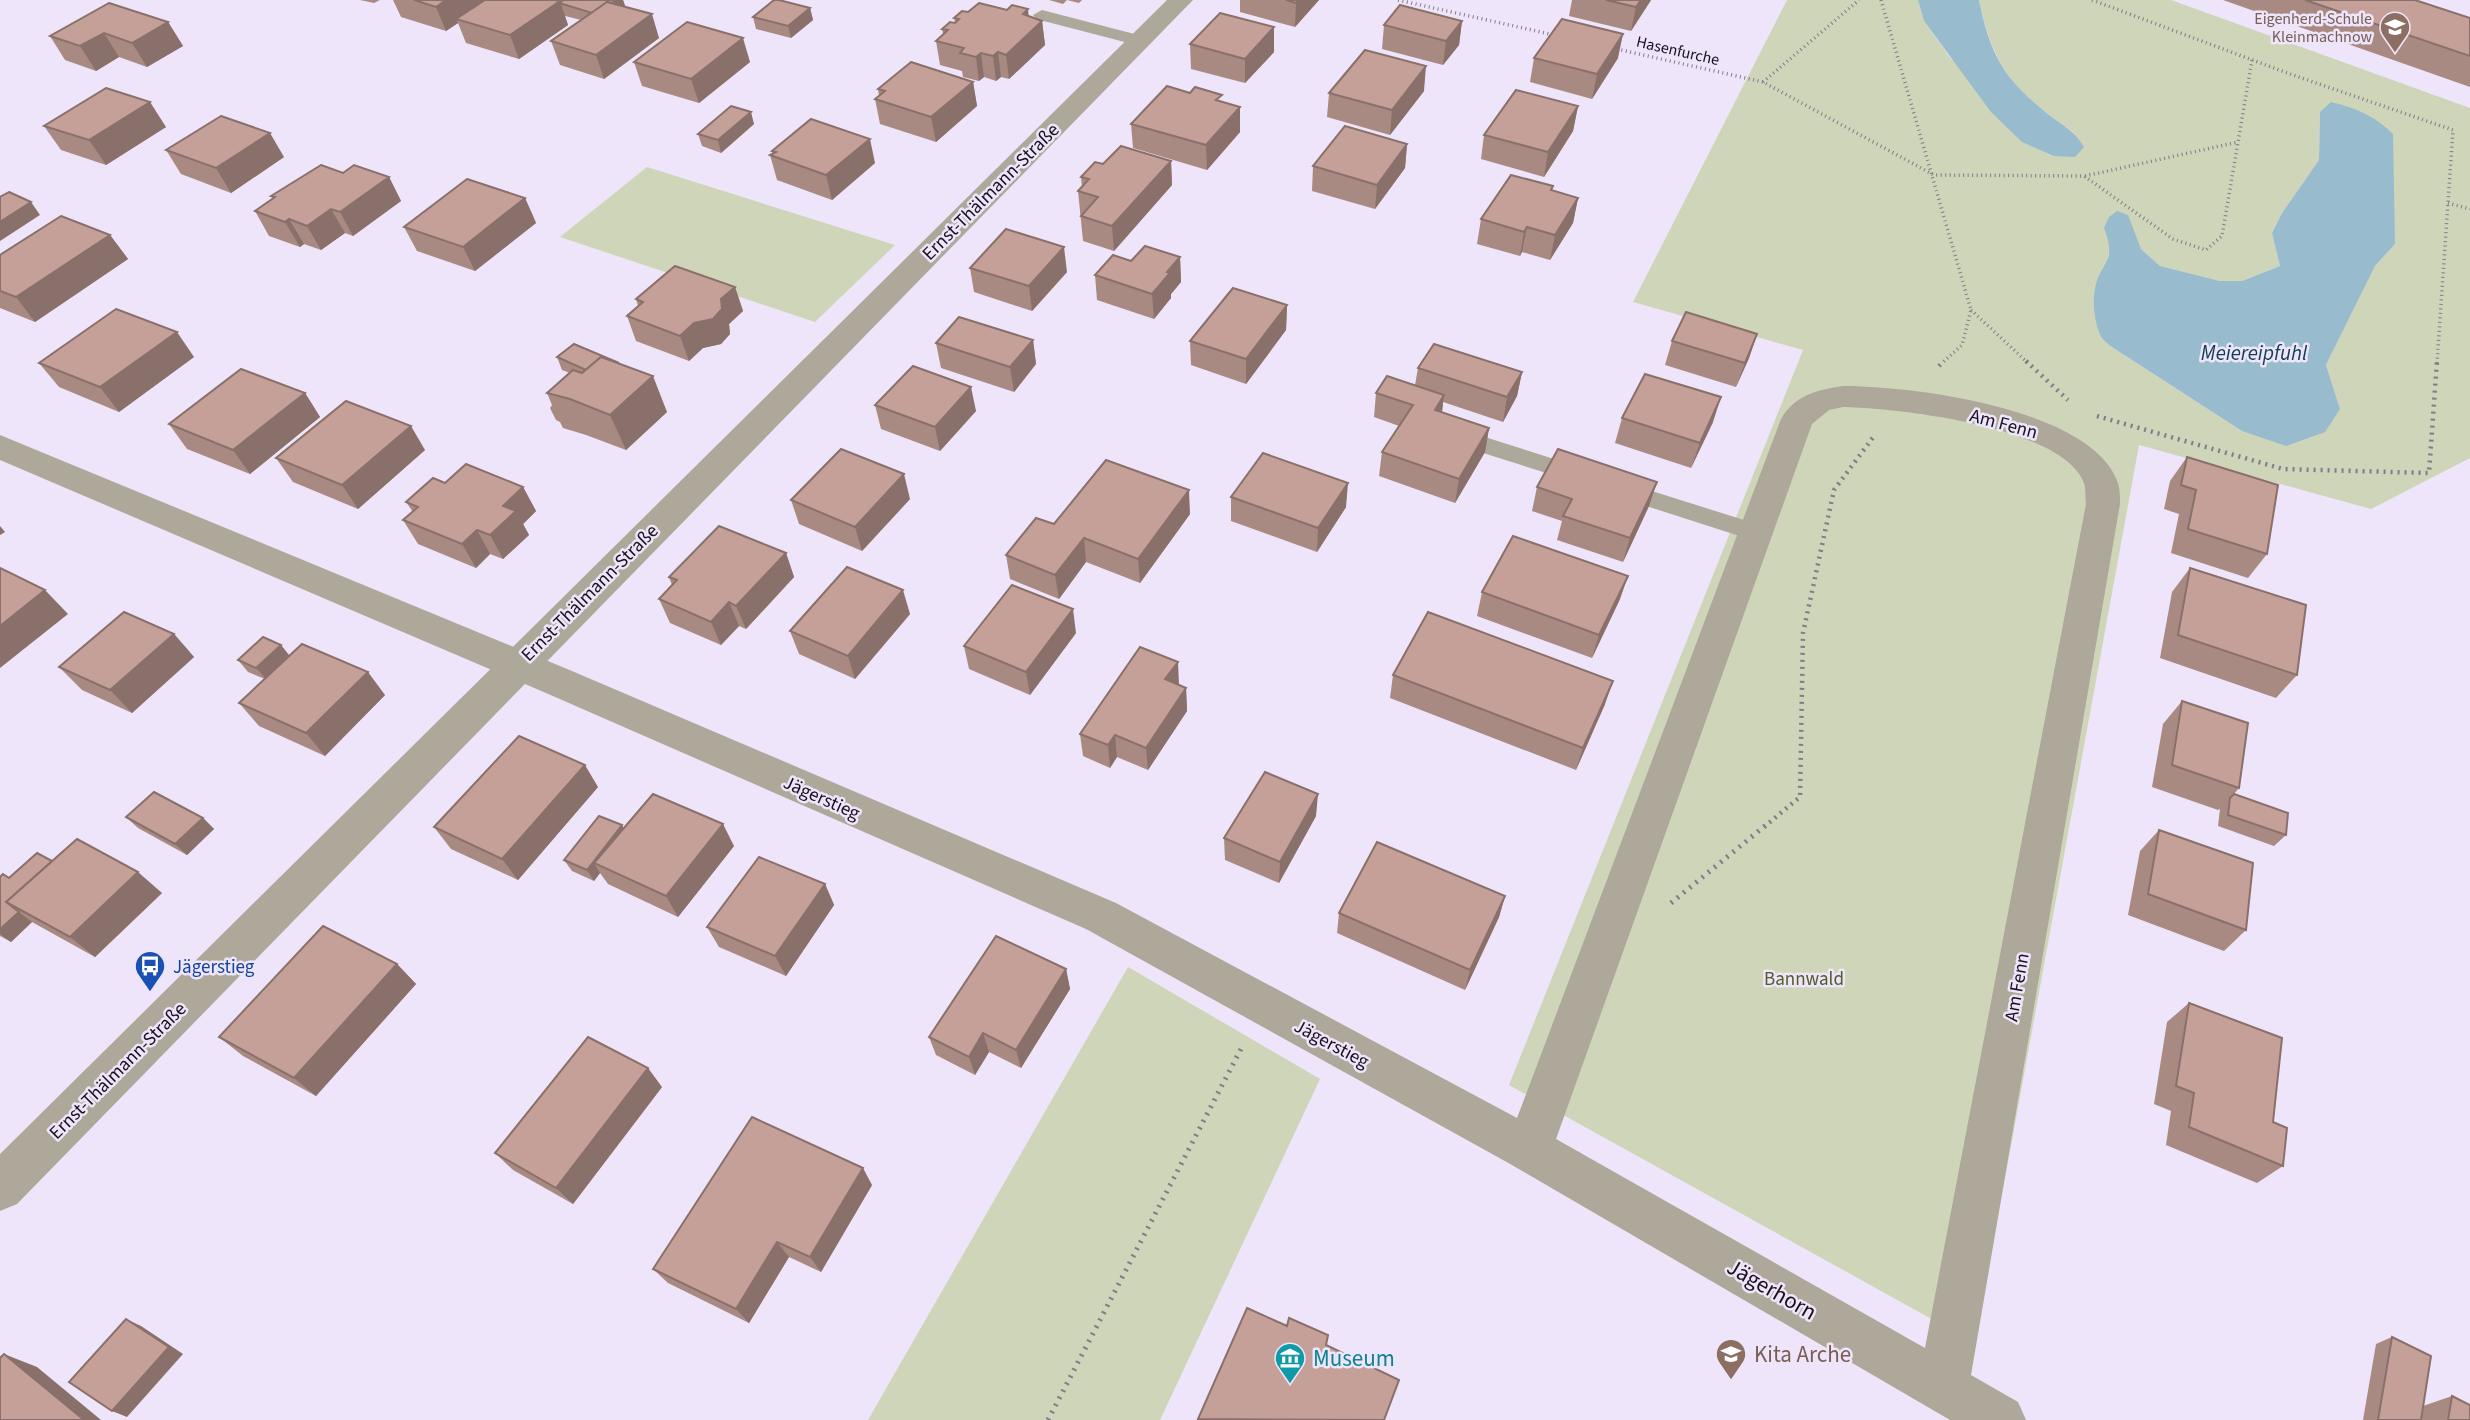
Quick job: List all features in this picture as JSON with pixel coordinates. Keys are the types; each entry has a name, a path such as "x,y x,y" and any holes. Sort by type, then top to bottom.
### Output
{"street":[{"name":"Ernst-Thälmann-Straße","path":"0,1187 1181,0"},
{"name":"Am Fenn","path":"1529,1149 1797,419 1819,400 1840,395 1870,395 1902,399 2034,429 2061,442 2088,463 2101,482 2103,504 1943,1388"},
{"name":"Jägerstieg","path":"0,447 1101,916 1529,1149 1617,1200"},
{"name":"Jägerhorn","path":"1617,1200 2000,1420"}],"lane":[{"path":"1042,15 1140,41"},
{"path":"1469,440 1755,532"}],"path":[{"path":"1398,0 1560,37"},
{"path":"1763,82 1859,0"},
{"path":"1662,911 1800,797 1802,633 1834,490 1902,399 1962,345 1971,310 1934,175 1881,0"},
{"path":"2092,0 2252,60 2453,130 2429,473 2283,469 2095,415"},
{"name":"Hasenfurche","path":"1614,49 1763,82 1934,175"},
{"path":"2084,176 2173,239 2206,250 2222,236 2252,60"},
{"path":"1934,175 2084,176 2238,142"},
{"path":"2448,203 2470,209"},
{"path":"1971,310 2071,402"},
{"path":"1048,1420 1263,1006"}],"green space":[{"name":"Bannwald","path":"1787,0 1918,0 1924,21 1951,59 2077,135 2039,106 2011,79 1992,46 1979,0 2171,0 2470,108 2470,458 2371,509 2139,445 1975,1343 1509,1085 1803,350 1633,302","holes":["2320,112 2395,244 2375,266 2326,365 2340,409 2242,431 2102,338 2096,316 2095,289 2106,265 2111,245 2141,249 2160,266 2220,281 2242,281 2280,266 2272,233 2282,213 2319,160"]},
{"path":"647,167 895,245 815,322 560,237"},
{"path":"1128,967 1320,1079 1160,1420 868,1420"}],"water":[{"path":"1918,0 1979,0 1988,36 2001,64 2020,89 2080,141 2084,147 2075,157 2054,156 2022,142 1991,112 1924,21"},
{"name":"Meiereipfuhl","path":"2331,102 2365,114 2393,134 2395,244 2375,266 2326,365 2340,409 2325,432 2286,446 2242,431 2108,344 2098,328 2094,294 2097,280 2109,256 2104,228 2109,217 2117,211 2128,215 2141,249 2160,266 2220,281 2242,281 2280,266 2272,233 2282,213 2319,160 2320,112"}],"building":[{"path":"414,0 446,0 436,7"},
{"path":"485,0 560,1 510,35 456,19"},
{"path":"564,0 616,0 607,2 592,13 559,3"},
{"path":"774,0 810,8 788,26 753,17"},
{"path":"1606,0 1641,0 1636,7"},
{"path":"2305,0 2415,0 2470,18 2470,56"},
{"path":"607,2 652,14 596,55 551,41"},
{"path":"109,3 168,22 132,43 104,33 80,46 50,36"},
{"path":"979,3 1007,10 1012,5 1028,9 1023,14 1042,21 1006,55 998,52 993,56 981,53 976,57 960,53 964,48 936,41 948,30 942,29 959,19 954,18"},
{"path":"1400,5 1462,21 1446,41 1384,25"},
{"path":"1220,13 1274,27 1245,59 1190,44"},
{"path":"1562,19 1623,34 1597,74 1534,58"},
{"path":"687,22 743,38 691,79 634,62"},
{"path":"1365,50 1426,66 1392,110 1329,93"},
{"path":"911,62 973,82 931,117 875,99 885,91 878,89"},
{"path":"1167,86 1190,93 1195,87 1222,95 1216,100 1240,107 1206,145 1131,124"},
{"path":"106,88 150,102 89,140 44,126"},
{"path":"1516,90 1578,106 1548,152 1484,135"},
{"path":"731,106 751,112 718,140 698,134"},
{"path":"221,116 270,133 216,168 166,150"},
{"path":"811,119 870,139 826,175 770,155"},
{"path":"1345,126 1407,144 1377,185 1313,166"},
{"path":"1121,146 1171,161 1112,226 1081,216 1098,197 1078,191 1089,179 1081,177 1095,162 1103,164"},
{"path":"321,165 343,173 354,165 389,177 340,212 331,209 307,226 289,219 285,222 255,211 275,197 271,196"},
{"path":"1511,175 1553,186 1551,190 1578,198 1555,235 1527,227 1524,232 1481,219"},
{"path":"467,179 525,198 463,247 404,227"},
{"path":"9,192 31,202 0,222 0,197"},
{"path":"61,216 110,235 16,297 0,291 0,255"},
{"path":"1006,229 1064,247 1029,286 970,268"},
{"path":"1145,246 1180,257 1152,294 1095,275 1113,255 1131,261"},
{"path":"675,266 735,287 721,299 722,309 713,319 694,323 680,336 627,316 643,302 636,299"},
{"path":"1233,288 1287,305 1246,359 1190,341"},
{"path":"116,309 177,332 100,387 39,363"},
{"path":"1686,312 1757,334 1745,363 1672,341"},
{"path":"959,317 1033,340 1010,367 936,343"},
{"path":"574,344 619,363 601,357 586,370 557,357"},
{"path":"1434,344 1522,372 1507,397 1418,368"},
{"path":"601,357 653,376 610,415 547,393 573,370 582,373"},
{"path":"913,366 971,387 935,427 875,405"},
{"path":"241,369 305,393 233,450 169,424"},
{"path":"1645,374 1721,397 1700,443 1622,418"},
{"path":"1387,376 1444,395 1435,410 1489,428 1459,479 1382,452 1413,405 1376,393"},
{"path":"346,401 411,426 342,485 276,458"},
{"path":"841,449 904,474 855,527 791,500"},
{"path":"1558,449 1657,482 1630,538 1563,516 1572,499 1537,487"},
{"path":"1263,453 1348,483 1318,528 1231,497"},
{"path":"2187,457 2278,485 2267,554 2188,529 2196,490 2181,485"},
{"path":"1106,460 1189,490 1138,559 1084,538 1055,575 1006,555 1036,518 1054,524"},
{"path":"466,464 523,487 503,506 516,511 490,535 477,530 462,544 403,520 418,507 406,502 433,478 445,483"},
{"path":"719,526 786,553 736,606 729,602 711,622 659,599 677,580 669,577"},
{"path":"1513,536 1628,576 1599,635 1482,592"},
{"path":"847,567 903,590 848,656 790,631"},
{"path":"0,568 45,590 0,626"},
{"path":"2190,568 2306,605 2297,675 2178,635"},
{"path":"1012,585 1073,609 1026,672 964,646"},
{"path":"124,612 174,634 110,690 59,667"},
{"path":"1428,612 1613,681 1583,748 1393,675"},
{"path":"263,637 281,645 256,668 238,660"},
{"path":"302,644 368,672 306,733 239,703"},
{"path":"1140,647 1178,662 1165,679 1186,688 1146,748 1115,735 1108,745 1080,734"},
{"path":"2182,701 2248,723 2239,788 2172,765"},
{"path":"519,736 585,765 502,859 434,827"},
{"path":"1265,772 1318,794 1280,862 1224,838"},
{"path":"154,792 203,818 175,844 126,817"},
{"path":"653,794 723,824 666,896 594,863"},
{"path":"2234,794 2288,813 2286,835 2228,815 2230,798"},
{"path":"599,816 622,825 587,870 564,860"},
{"path":"2159,830 2253,863 2246,930 2148,894"},
{"path":"77,839 138,872 70,937 6,902"},
{"path":"1377,842 1505,896 1470,970 1339,913"},
{"path":"37,853 52,861 6,902 19,912 0,929 0,877 3,874 9,878"},
{"path":"759,857 825,884 775,956 707,927"},
{"path":"323,926 397,964 294,1078 219,1037"},
{"path":"996,936 1066,969 1016,1050 983,1033 969,1057 929,1037"},
{"path":"2189,1003 2282,1038 2273,1122 2287,1128 2283,1166 2189,1127 2194,1093 2176,1086"},
{"path":"588,1037 648,1068 556,1188 495,1153"},
{"path":"752,1117 863,1168 810,1257 777,1242 736,1309 653,1269"},
{"name":"Museum","path":"1247,1308 1287,1326 1289,1318 1328,1335 1326,1345 1399,1380 1384,1420 1198,1419"},
{"path":"126,1319 169,1347 112,1411 69,1382"},
{"path":"2392,1337 2431,1356 2421,1420 2378,1420"},
{"path":"4,1354 84,1420 0,1420 0,1358"},
{"path":"2452,1396 2470,1405 2470,1420 2448,1420"}],"place":[{"name":"Eigenherd-Schule Kleinmachnow","path":"2395,54"},
{"name":"Jägerstieg","path":"150,993"},
{"name":"Kita Arche","path":"1731,1381"},
{"name":"Museum","path":"1290,1385"}]}
